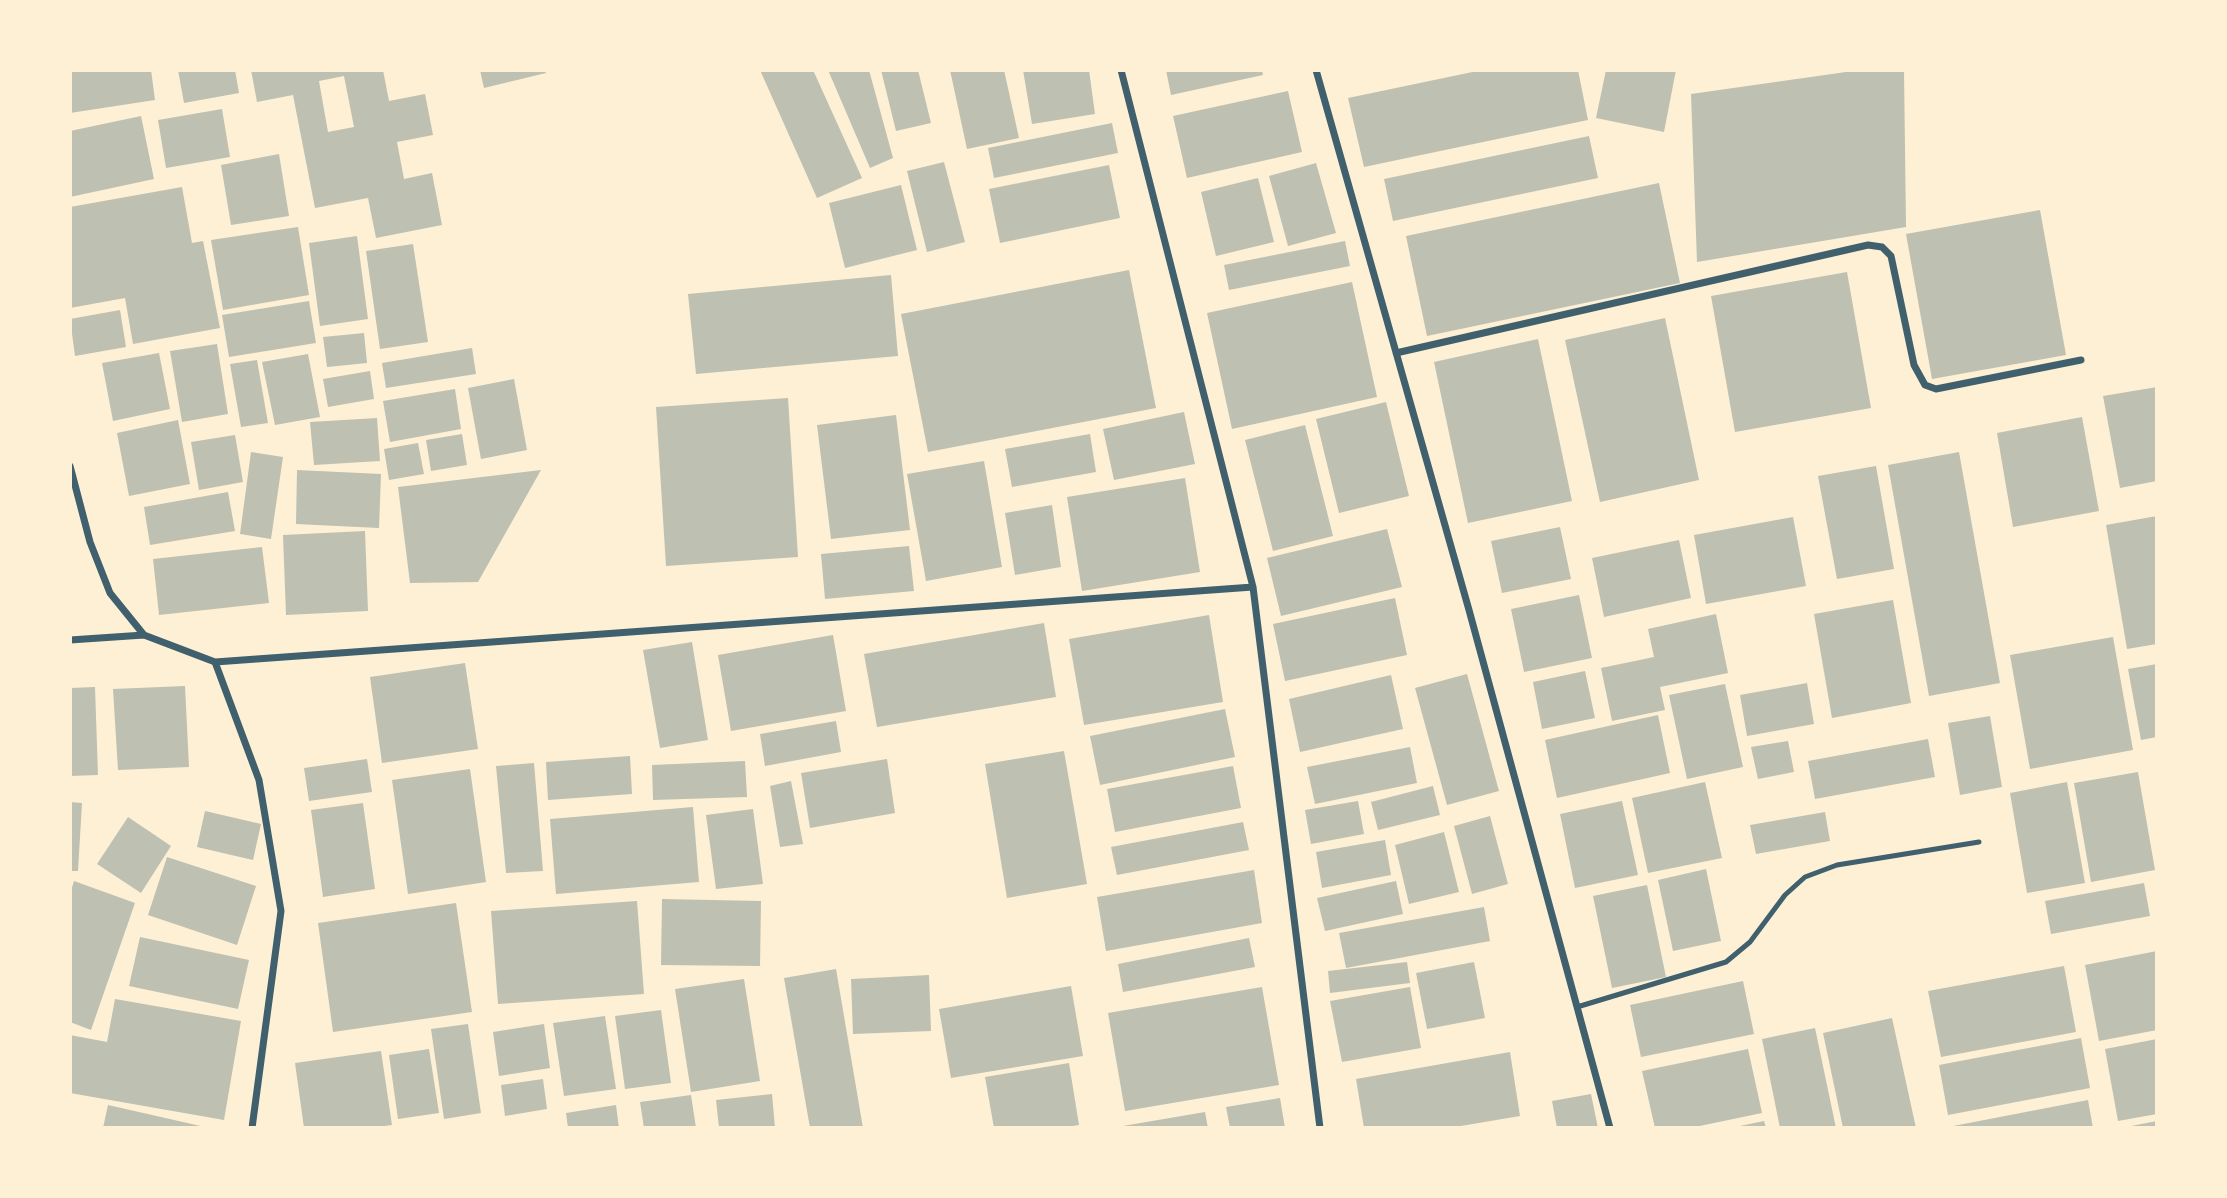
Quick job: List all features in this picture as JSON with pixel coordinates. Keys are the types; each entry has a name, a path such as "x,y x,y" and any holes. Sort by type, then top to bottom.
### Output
{"street":[{"path":"1121,70 1253,587 1320,1128"},
{"path":"1316,70 1610,1128"},
{"path":"1396,353 1868,245 1882,247 1891,256 1914,365 1925,385 1936,389 2081,360"},
{"path":"70,466 90,542 110,593 144,635"},
{"path":"70,640 144,635 215,662 1253,587"},
{"path":"215,662 259,780 281,911 252,1128"}],"lane":[{"path":"1577,1007 1726,962 1750,942 1785,895 1805,877 1837,865 1979,842"}],"building":[{"path":"70,70 151,70 155,100 70,113"},
{"path":"178,70 235,70 239,93 184,103"},
{"path":"251,70 383,70 389,101 425,94 433,135 397,142 404,179 432,173 442,225 376,238 368,198 315,208 293,95 257,102","holes":["344,76 354,127 328,132 319,81"]},
{"path":"480,70 545,70 546,73 484,88"},
{"path":"760,70 813,70 862,178 817,198"},
{"path":"828,70 869,70 893,158 870,168"},
{"path":"881,70 918,70 931,123 896,131"},
{"path":"950,70 1004,70 1019,138 967,149"},
{"path":"1023,70 1089,70 1095,114 1032,124"},
{"path":"1166,70 1262,70 1263,75 1171,95"},
{"path":"1482,70 1578,70 1588,120 1364,167 1348,98"},
{"path":"1606,70 1676,70 1664,132 1596,118"},
{"path":"1860,70 1904,70 1906,227 1697,262 1691,94"},
{"path":"1288,91 1302,152 1187,178 1173,116"},
{"path":"222,109 230,157 166,168 158,120"},
{"path":"141,116 154,179 70,197 70,131"},
{"path":"1112,123 1118,153 994,178 988,148"},
{"path":"1589,136 1598,178 1393,221 1384,179"},
{"path":"279,154 289,216 231,225 221,165"},
{"path":"944,162 965,242 927,252 907,171"},
{"path":"1316,163 1336,233 1288,246 1269,176"},
{"path":"1109,165 1120,218 1000,243 989,189"},
{"path":"1258,178 1274,242 1216,256 1201,192"},
{"path":"1659,183 1680,283 1427,336 1406,236"},
{"path":"901,185 917,250 845,268 829,203"},
{"path":"182,187 192,243 203,241 220,328 133,344 125,298 70,308 70,207"},
{"path":"2040,210 2066,355 1932,379 1906,234"},
{"path":"298,227 309,295 223,310 211,240"},
{"path":"357,236 368,319 320,326 309,243"},
{"path":"1345,241 1350,266 1229,290 1224,265"},
{"path":"413,244 428,342 380,349 366,251"},
{"path":"1129,270 1156,408 928,452 901,314"},
{"path":"1847,272 1871,408 1735,432 1711,296"},
{"path":"891,275 898,356 696,374 688,294"},
{"path":"1352,282 1377,397 1232,429 1207,313"},
{"path":"309,301 316,343 229,357 222,315"},
{"path":"120,310 126,347 75,356 70,319"},
{"path":"1665,318 1699,480 1600,502 1565,340"},
{"path":"364,333 367,363 327,367 323,337"},
{"path":"1538,339 1572,501 1468,523 1434,362"},
{"path":"217,344 228,414 182,422 170,351"},
{"path":"472,348 476,374 386,388 382,363"},
{"path":"159,353 170,409 113,421 102,363"},
{"path":"308,354 320,417 275,425 262,362"},
{"path":"257,360 268,423 241,427 230,364"},
{"path":"370,371 374,399 328,407 323,379"},
{"path":"514,379 527,450 481,459 468,388"},
{"path":"2157,387 2157,481 2120,488 2103,396"},
{"path":"455,389 461,429 390,442 383,401"},
{"path":"788,398 798,557 666,566 656,407"},
{"path":"1386,402 1409,496 1339,513 1316,419"},
{"path":"1184,412 1195,464 1114,480 1103,429"},
{"path":"896,415 910,530 831,539 817,425"},
{"path":"2082,417 2099,511 2013,527 1997,433"},
{"path":"377,418 380,461 314,465 310,422"},
{"path":"178,420 190,484 129,496 117,433"},
{"path":"1305,425 1333,536 1273,551 1245,440"},
{"path":"462,434 467,465 431,471 426,440"},
{"path":"1090,434 1096,472 1012,487 1005,449"},
{"path":"235,435 243,482 199,490 191,442"},
{"path":"418,443 424,474 389,480 384,449"},
{"path":"251,452 283,457 271,539 240,534"},
{"path":"1959,452 2000,683 1929,696 1888,465"},
{"path":"984,461 1002,567 926,581 907,474"},
{"path":"1876,466 1894,569 1837,579 1818,476"},
{"path":"297,470 381,474 379,528 296,524"},
{"path":"541,470 478,582 410,583 398,487"},
{"path":"1185,478 1200,572 1082,591 1067,497"},
{"path":"228,492 235,531 150,545 144,507"},
{"path":"1052,505 1061,567 1015,575 1005,513"},
{"path":"2157,516 2157,644 2127,649 2106,525"},
{"path":"1793,517 1806,586 1706,604 1694,535"},
{"path":"1560,527 1571,579 1502,593 1491,541"},
{"path":"1387,529 1402,587 1281,616 1267,558"},
{"path":"365,531 368,611 286,615 283,535"},
{"path":"1679,540 1691,598 1604,617 1592,558"},
{"path":"909,546 914,591 825,599 821,554"},
{"path":"262,547 269,603 159,615 153,559"},
{"path":"1579,595 1592,658 1524,672 1511,609"},
{"path":"1395,598 1407,655 1285,681 1273,624"},
{"path":"1893,600 1911,703 1832,718 1814,614"},
{"path":"1716,614 1728,673 1660,687 1665,710 1612,721 1601,668 1654,657 1648,629"},
{"path":"1209,615 1223,702 1084,725 1069,639"},
{"path":"1044,623 1056,697 877,727 864,654"},
{"path":"833,635 846,711 731,731 718,655"},
{"path":"2113,637 2133,750 2030,769 2010,655"},
{"path":"692,642 708,740 660,748 643,650"},
{"path":"465,663 478,749 382,763 370,677"},
{"path":"2157,664 2157,737 2141,740 2128,669"},
{"path":"1585,671 1595,718 1542,729 1533,682"},
{"path":"1467,674 1499,791 1447,805 1415,688"},
{"path":"1391,675 1403,729 1300,752 1289,699"},
{"path":"1807,683 1814,724 1747,736 1740,695"},
{"path":"1725,684 1743,767 1687,779 1669,695"},
{"path":"185,686 189,767 118,770 113,689"},
{"path":"95,687 98,775 70,776 70,688"},
{"path":"1225,709 1235,757 1100,785 1090,736"},
{"path":"1658,715 1670,773 1557,798 1545,740"},
{"path":"1990,716 2002,787 1960,795 1948,723"},
{"path":"836,721 841,752 765,766 760,734"},
{"path":"1928,739 1935,777 1815,799 1808,761"},
{"path":"1788,741 1794,772 1758,779 1751,747"},
{"path":"1410,747 1417,783 1315,804 1307,767"},
{"path":"1064,751 1087,884 1007,898 985,764"},
{"path":"630,756 632,794 548,800 546,762"},
{"path":"367,759 372,792 309,801 304,768"},
{"path":"887,759 895,813 810,828 801,773"},
{"path":"745,761 747,797 653,800 652,765"},
{"path":"534,763 543,871 506,873 496,766"},
{"path":"1233,766 1241,808 1115,832 1107,789"},
{"path":"470,769 486,882 408,894 392,780"},
{"path":"2138,772 2155,870 2091,882 2074,783"},
{"path":"791,781 803,844 780,847 770,786"},
{"path":"1705,782 1722,858 1648,873 1632,798"},
{"path":"2067,782 2085,883 2027,893 2010,793"},
{"path":"1433,786 1440,815 1378,830 1371,802"},
{"path":"1358,801 1364,834 1311,844 1305,810"},
{"path":"1622,801 1638,875 1575,888 1560,814"},
{"path":"70,802 82,803 78,871 70,871"},
{"path":"363,803 375,889 323,897 311,810"},
{"path":"693,807 699,882 556,894 550,819"},
{"path":"753,809 763,884 716,889 706,815"},
{"path":"205,811 261,824 253,860 197,847"},
{"path":"1825,812 1830,841 1756,854 1750,825"},
{"path":"1490,816 1508,884 1472,894 1454,826"},
{"path":"128,817 171,846 141,893 97,864"},
{"path":"1243,822 1249,850 1117,875 1111,847"},
{"path":"1444,832 1459,892 1409,904 1395,845"},
{"path":"1385,840 1391,875 1322,888 1316,852"},
{"path":"167,857 256,886 237,945 148,915"},
{"path":"1706,869 1721,941 1673,951 1658,880"},
{"path":"1254,870 1262,923 1106,951 1097,897"},
{"path":"74,881 135,903 91,1030 70,1022 70,894"},
{"path":"1396,881 1403,914 1325,931 1317,898"},
{"path":"2144,883 2150,916 2051,934 2045,901"},
{"path":"1647,885 1666,977 1612,988 1593,896"},
{"path":"662,899 761,901 760,966 661,965"},
{"path":"637,901 644,994 498,1004 491,911"},
{"path":"456,903 472,1012 333,1032 318,923"},
{"path":"1484,907 1490,941 1346,968 1339,933"},
{"path":"140,937 249,960 238,1009 129,986"},
{"path":"1249,938 1255,967 1123,992 1118,964"},
{"path":"2157,951 2157,1030 2099,1041 2085,965"},
{"path":"1407,962 1410,983 1330,993 1328,971"},
{"path":"1474,962 1485,1018 1427,1029 1416,973"},
{"path":"2064,966 2076,1032 1941,1057 1928,991"},
{"path":"836,969 863,1128 810,1128 784,978"},
{"path":"929,975 931,1031 853,1034 851,979"},
{"path":"744,979 760,1081 691,1092 675,989"},
{"path":"1743,981 1754,1034 1641,1057 1630,1005"},
{"path":"1071,986 1083,1056 951,1078 939,1009"},
{"path":"1262,987 1279,1085 1125,1111 1108,1013"},
{"path":"1410,987 1421,1048 1342,1062 1330,1001"},
{"path":"115,999 241,1021 224,1120 70,1093 70,1035 107,1042"},
{"path":"661,1010 671,1083 625,1089 615,1016"},
{"path":"605,1016 616,1089 564,1096 553,1023"},
{"path":"1892,1018 1916,1128 1843,1128 1823,1033"},
{"path":"468,1024 481,1113 444,1119 431,1029"},
{"path":"544,1024 550,1068 499,1076 493,1032"},
{"path":"1815,1028 1836,1128 1780,1128 1762,1039"},
{"path":"2081,1038 2090,1088 1948,1115 1939,1065"},
{"path":"2157,1039 2157,1114 2118,1121 2105,1049"},
{"path":"429,1049 439,1113 398,1119 389,1055"},
{"path":"1748,1049 1762,1113 1690,1128 1655,1128 1642,1071"},
{"path":"381,1051 392,1125 370,1128 304,1128 295,1063"},
{"path":"1510,1052 1520,1116 1449,1128 1364,1128 1356,1079"},
{"path":"1069,1063 1079,1125 1060,1128 994,1128 985,1077"},
{"path":"543,1079 547,1109 505,1116 501,1085"},
{"path":"772,1094 775,1128 719,1128 716,1100"},
{"path":"1591,1094 1598,1128 1557,1128 1552,1101"},
{"path":"691,1095 696,1128 644,1128 640,1102"},
{"path":"1280,1098 1285,1128 1230,1128 1226,1107"},
{"path":"2088,1100 2093,1128 1948,1128 1948,1127"},
{"path":"108,1105 205,1127 205,1128 103,1128"},
{"path":"616,1105 619,1128 568,1128 566,1113"},
{"path":"1205,1112 1208,1128 1117,1128 1117,1127"},
{"path":"1764,1121 1766,1128 1735,1128 1735,1127"},
{"path":"2157,1121 2157,1128 2126,1128 2126,1127"}]}
